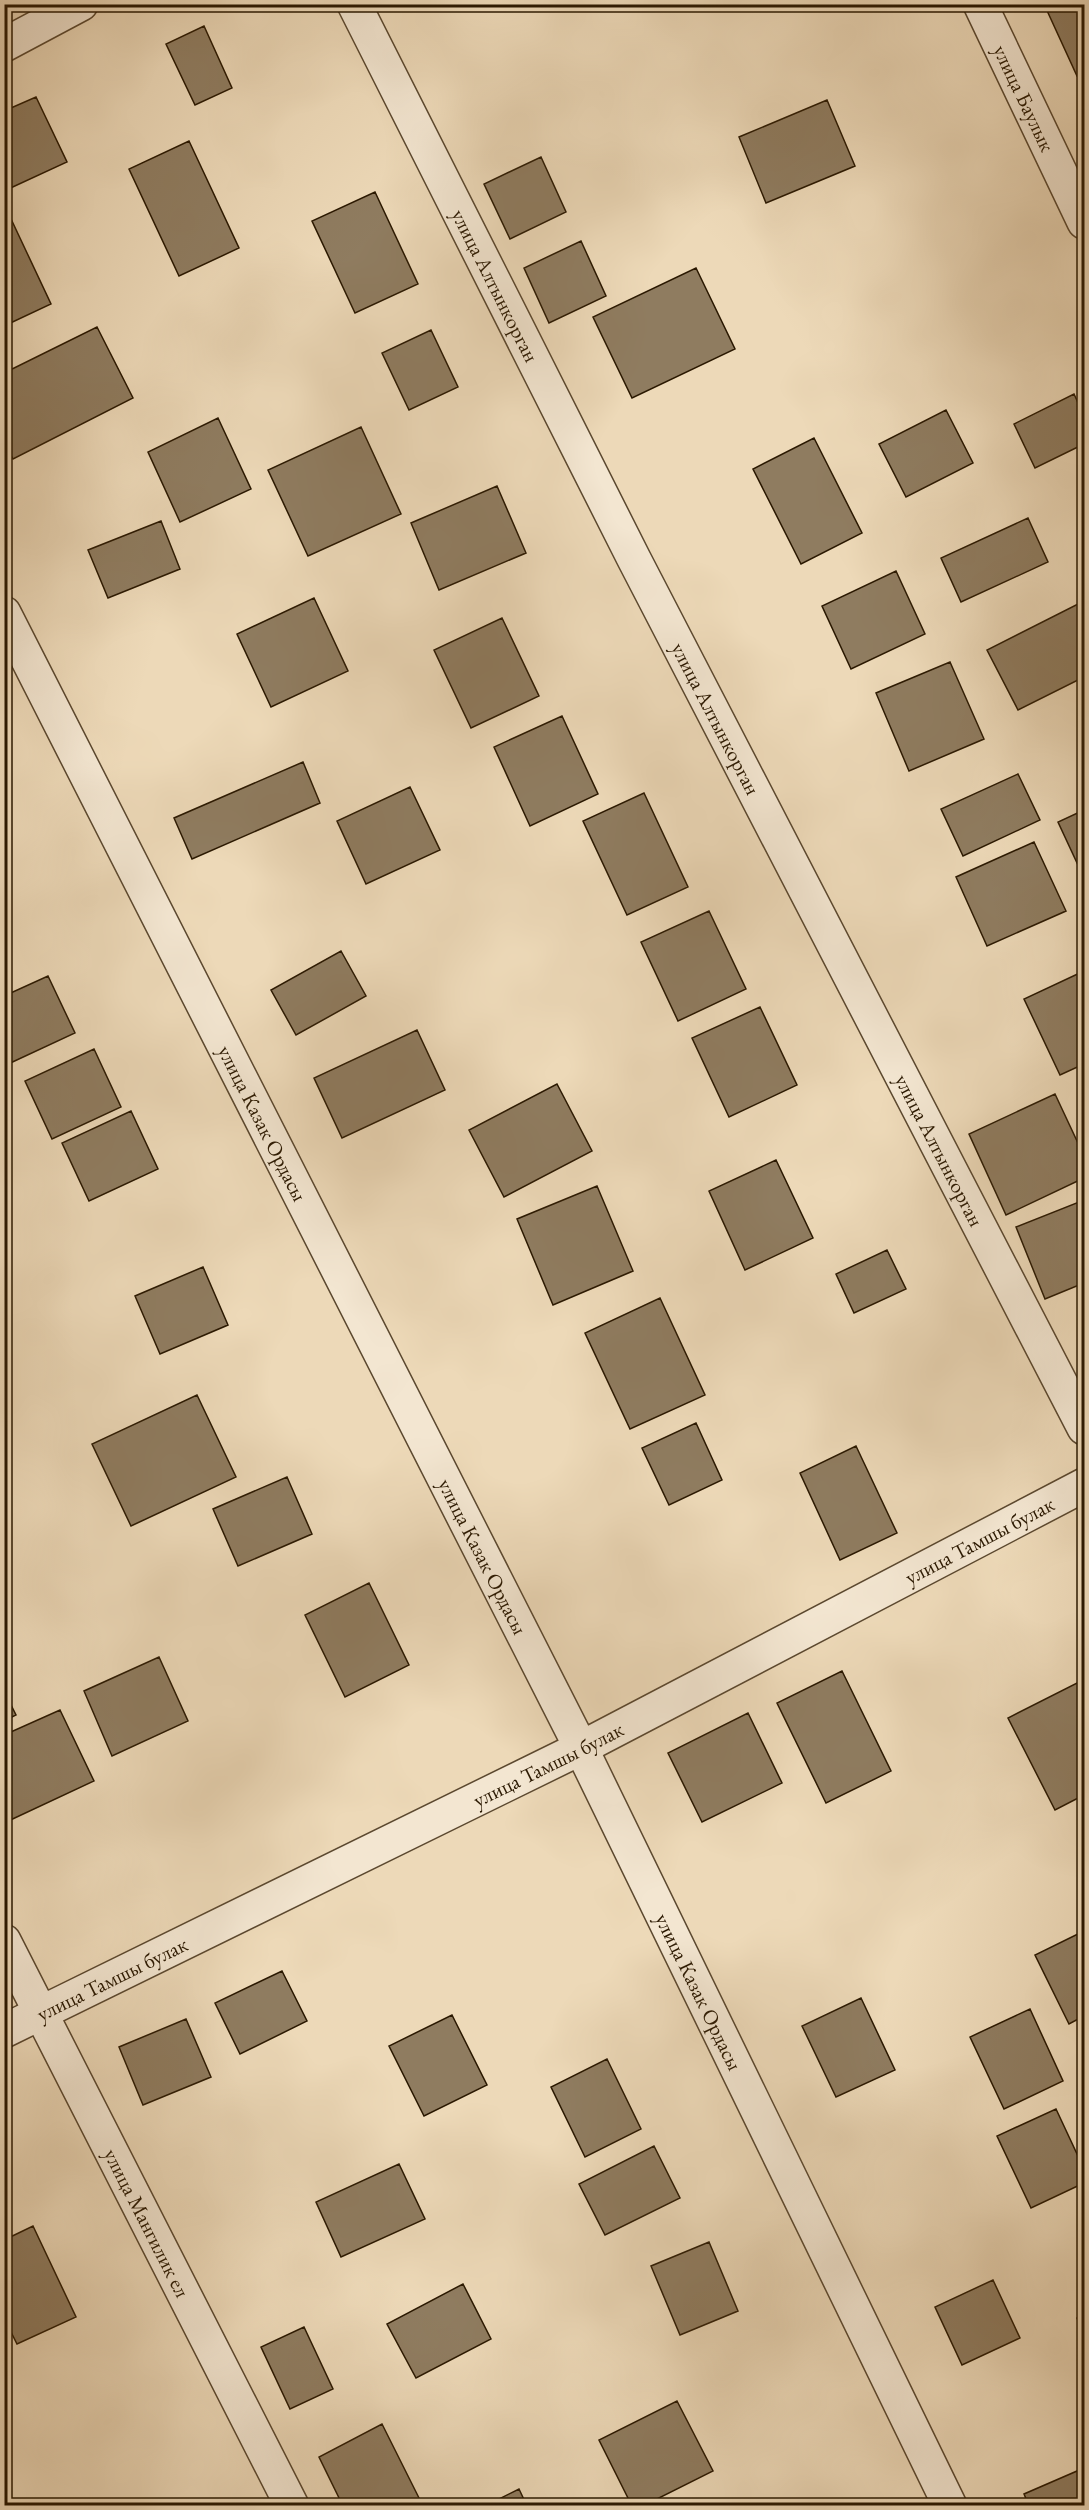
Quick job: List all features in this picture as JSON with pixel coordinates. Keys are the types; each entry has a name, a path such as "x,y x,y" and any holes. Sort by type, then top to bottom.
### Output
{"street":[{"path":"4,45 81,4"},
{"name":"улица Алтынкорган","path":"354,4 639,570 1084,1428"},
{"name":"улица Баулык","path":"980,4 1084,222"},
{"name":"улица Казак Ордасы","path":"4,613 581,1748 950,2505"},
{"name":"улица Тамшы булак","path":"4,2031 581,1748 1084,1485"},
{"name":"улица Мангилик ел","path":"4,1941 292,2505"}],"building":[{"path":"1044,4 1084,4 1084,73 1077,76"},
{"path":"204,26 232,88 195,105 166,44"},
{"path":"1084,93 1084,108 1079,96"},
{"path":"36,97 67,162 4,191 4,111"},
{"path":"827,100 855,166 766,203 739,137"},
{"path":"189,141 239,248 179,276 129,169"},
{"path":"541,157 566,212 510,239 484,184"},
{"path":"375,192 418,284 355,313 312,221"},
{"path":"4,204 51,304 4,326"},
{"path":"581,241 606,296 549,323 524,268"},
{"path":"696,268 735,349 632,398 593,317"},
{"path":"97,327 133,398 13,459 4,442 4,373"},
{"path":"431,330 458,387 409,410 382,353"},
{"path":"1074,394 1084,416 1084,444 1035,468 1014,424"},
{"path":"946,410 973,463 906,497 879,444"},
{"path":"218,418 251,489 180,522 148,452"},
{"path":"361,427 401,514 308,556 268,470"},
{"path":"814,438 862,533 801,564 753,469"},
{"path":"497,486 526,553 439,590 411,523"},
{"path":"1028,518 1048,562 961,602 941,558"},
{"path":"161,521 180,569 108,598 88,550"},
{"path":"896,571 925,634 851,669 822,606"},
{"path":"314,598 348,671 271,707 237,634"},
{"path":"1084,601 1084,677 1018,710 987,650"},
{"path":"502,618 539,696 471,728 434,650"},
{"path":"950,662 984,739 909,771 876,693"},
{"path":"562,716 598,794 530,826 494,747"},
{"path":"303,762 320,803 192,859 174,818"},
{"path":"1018,774 1040,820 963,856 941,809"},
{"path":"410,787 440,850 366,884 337,821"},
{"path":"644,793 688,887 627,915 583,821"},
{"path":"1084,810 1084,878 1058,822"},
{"path":"1034,842 1066,911 987,946 956,877"},
{"path":"709,911 746,989 678,1021 641,942"},
{"path":"341,951 366,996 296,1035 271,990"},
{"path":"1084,971 1084,1064 1060,1075 1024,999"},
{"path":"48,976 75,1033 6,1065 4,996"},
{"path":"760,1007 797,1085 729,1117 692,1038"},
{"path":"417,1030 445,1090 342,1138 314,1078"},
{"path":"94,1049 121,1107 52,1139 25,1081"},
{"path":"557,1084 592,1151 504,1197 469,1130"},
{"path":"1055,1094 1084,1156 1084,1178 1006,1215 969,1134"},
{"path":"131,1111 158,1169 89,1201 62,1143"},
{"path":"776,1160 813,1238 745,1270 709,1191"},
{"path":"597,1186 633,1271 553,1305 517,1219"},
{"path":"1084,1200 1084,1283 1045,1299 1016,1227"},
{"path":"887,1250 906,1289 854,1313 836,1274"},
{"path":"203,1267 228,1325 160,1354 135,1296"},
{"path":"660,1298 705,1395 630,1429 585,1333"},
{"path":"197,1395 236,1477 131,1526 92,1444"},
{"path":"696,1423 722,1480 669,1505 642,1448"},
{"path":"856,1446 897,1533 840,1560 800,1473"},
{"path":"287,1477 312,1534 238,1566 213,1509"},
{"path":"369,1583 409,1665 345,1697 305,1615"},
{"path":"159,1657 188,1721 112,1756 84,1691"},
{"path":"842,1671 891,1771 826,1803 777,1703"},
{"path":"1081,1681 1084,1688 1084,1795 1055,1810 1008,1718"},
{"path":"4,1691 16,1715 4,1721"},
{"path":"60,1710 94,1781 4,1823 4,1735"},
{"path":"748,1713 782,1783 702,1822 668,1753"},
{"path":"1084,1931 1084,2016 1069,2024 1035,1955"},
{"path":"282,1971 307,2021 240,2054 215,2003"},
{"path":"861,1998 895,2070 836,2097 802,2026"},
{"path":"1030,2009 1063,2081 1004,2109 970,2037"},
{"path":"452,2015 487,2085 424,2116 389,2046"},
{"path":"186,2019 211,2077 143,2105 119,2047"},
{"path":"607,2059 641,2129 585,2157 551,2087"},
{"path":"1056,2109 1084,2169 1084,2183 1031,2208 997,2136"},
{"path":"654,2146 680,2198 605,2235 579,2184"},
{"path":"399,2164 425,2219 341,2257 316,2202"},
{"path":"33,2226 76,2317 17,2344 4,2318 4,2240"},
{"path":"709,2242 738,2311 680,2335 651,2266"},
{"path":"993,2280 1020,2338 962,2365 935,2307"},
{"path":"463,2284 491,2339 416,2378 387,2324"},
{"path":"1084,2314 1084,2335 1077,2318"},
{"path":"304,2327 333,2389 290,2409 261,2347"},
{"path":"677,2401 713,2471 643,2506 632,2506 599,2440"},
{"path":"382,2424 423,2506 343,2506 319,2457"},
{"path":"1084,2468 1084,2506 1029,2506 1024,2494"},
{"path":"519,2489 527,2506 485,2506"}]}
